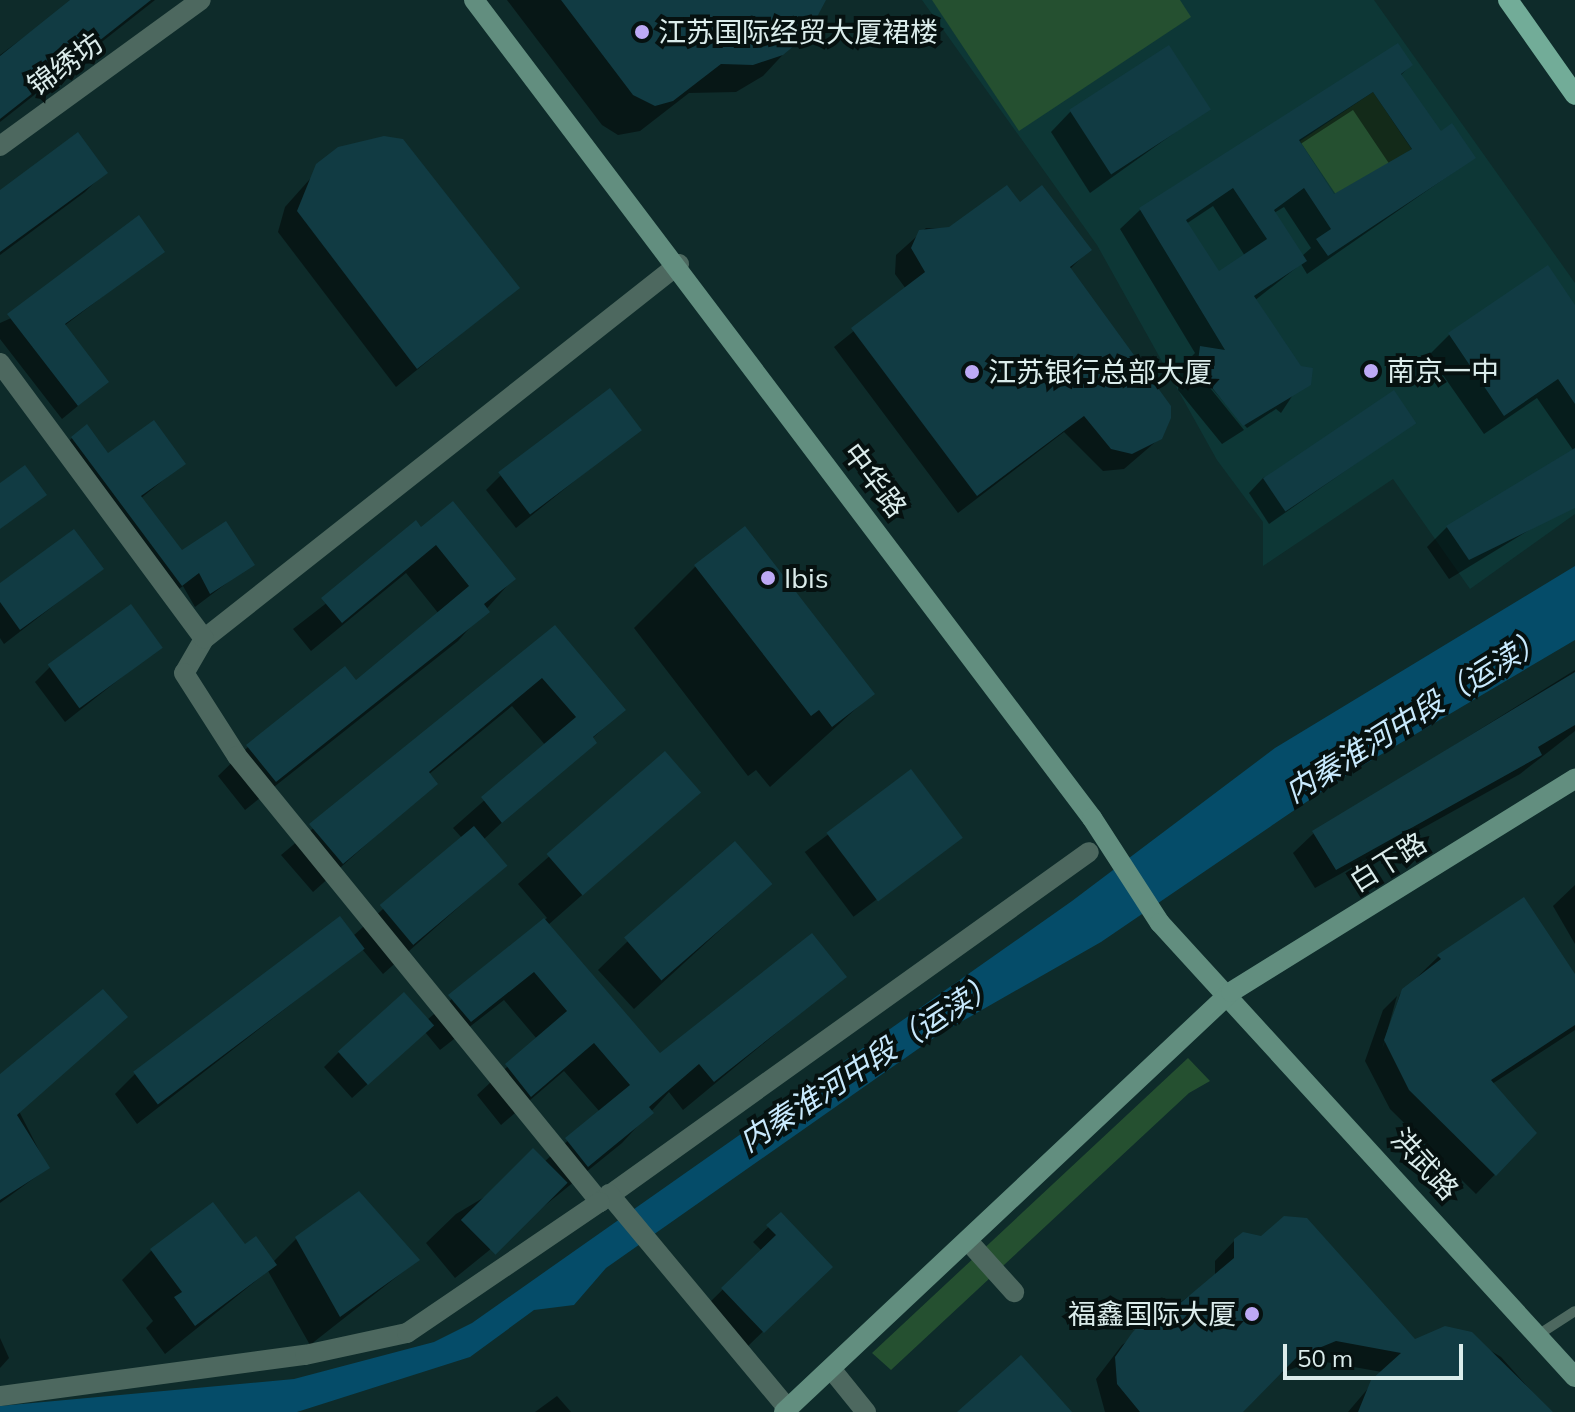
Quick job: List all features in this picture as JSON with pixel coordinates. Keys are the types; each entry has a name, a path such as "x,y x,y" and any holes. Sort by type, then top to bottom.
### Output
{"main road":[{"name":"中华路","path":"474,0 679,264 1092,818 1160,923 1231,992"},
{"name":"白下路","path":"832,1370 1231,992 1575,779"},
{"name":"洪武路","path":"1231,992 1541,1333 1575,1377"},
{"path":"786,1410 832,1370"}],"street":[{"name":"锦绣坊","path":"0,146 201,0"},
{"path":"679,264 204,639 184,673 237,756 604,1198 668,1263 786,1410"},
{"path":"0,363 204,639"},
{"path":"0,1396 305,1355 407,1333 604,1198 1089,852"},
{"path":"968,1241 1014,1292"},
{"path":"832,1370 866,1412"}],"lane":[{"path":"1508,0 1575,95"},
{"path":"1541,1333 1575,1311"}],"shaded area":[{"name":"南京一中","path":"922,0 1374,0 1575,283 1575,514 1470,589 1393,479 1263,566 1263,522 1217,460 1097,245"}],"green space":[{"path":"932,0 1180,0 1191,17 1019,131"},
{"path":"1373,92 1412,149 1339,198 1300,141"},
{"path":"1188,1058 1210,1081 1189,1093 891,1370 872,1353"}],"water":[{"name":"内秦淮河中段（运渎）","path":"1575,566 1575,640 1343,777 1101,942 938,1035 606,1268 574,1305 534,1310 470,1357 297,1412 0,1412 0,1406 294,1379 434,1342 472,1323 1072,901 1275,748"}],"building":[{"path":"70,0 151,0 0,119 0,56"},
{"path":"561,0 826,0 808,34 783,55 753,65 721,64 673,101 655,106 633,95"},
{"path":"1398,43 1413,65 1401,74 1441,131 1452,123 1476,158 1328,256 1316,239 1331,229 1304,188 1274,210 1307,261 1254,296 1301,366 1313,368 1311,385 1243,426 1197,369 1200,346 1225,350 1139,208","holes":["1373,92 1412,149 1334,194 1299,140","1233,188 1267,239 1219,271 1186,220"]},
{"path":"1169,45 1211,110 1111,174 1069,110"},
{"path":"78,132 108,173 0,252 0,190"},
{"path":"384,136 403,139 520,288 417,369 297,211 316,164 338,147"},
{"path":"1007,185 1020,202 1042,185 1092,250 1070,267 1171,406 1171,418 1162,439 1132,454 1111,449 1084,416 977,496 851,328 925,272 911,248 919,230 949,227"},
{"path":"139,215 165,252 65,324 109,382 78,406 7,314"},
{"path":"1548,265 1575,305 1575,404 1558,379 1504,416 1448,333"},
{"path":"610,388 642,430 530,515 498,472"},
{"path":"1394,390 1416,423 1285,512 1263,478"},
{"path":"154,420 186,464 141,496 182,550 226,521 255,565 210,594 199,573 182,586 71,437 87,424 108,453"},
{"path":"1575,448 1575,508 1469,560 1446,526"},
{"path":"25,465 47,495 0,529 0,483"},
{"path":"453,501 516,579 484,604 490,612 276,782 246,745 345,666 356,680 469,586 436,545 342,623 321,598 416,520 421,527"},
{"path":"745,526 875,694 832,727 819,710 811,716 694,565"},
{"path":"74,529 104,569 20,630 0,602 0,583"},
{"path":"131,604 163,648 79,708 48,665"},
{"path":"555,625 626,710 593,737 597,743 502,823 481,797 576,717 542,678 429,772 438,784 343,864 309,824"},
{"path":"1575,672 1575,725 1538,747 1542,755 1336,870 1312,831"},
{"path":"665,751 701,793 583,896 547,854"},
{"path":"911,769 963,838 878,901 826,833"},
{"path":"474,826 507,866 413,945 380,905"},
{"path":"735,841 772,884 661,980 624,937"},
{"path":"1524,897 1575,974 1575,1025 1491,1080 1537,1133 1496,1176 1409,1090 1384,1040 1402,989 1441,959 1437,955"},
{"path":"340,916 365,949 158,1105 133,1072"},
{"path":"544,918 660,1053 812,933 847,977 714,1082 699,1064 649,1107 654,1113 588,1167 565,1138 630,1085 594,1043 531,1097 505,1064 567,1011 534,972 471,1022 448,995"},
{"path":"103,989 128,1017 17,1115 50,1168 0,1200 0,1074"},
{"path":"404,992 434,1025 368,1085 338,1052"},
{"path":"533,1148 568,1183 496,1255 461,1220"},
{"path":"359,1191 420,1260 340,1317 295,1237"},
{"path":"213,1202 245,1244 256,1236 277,1265 195,1326 174,1297 182,1292 150,1249"},
{"path":"781,1212 833,1267 764,1333 721,1288 776,1235 766,1225"},
{"name":"福鑫国际大厦","path":"1284,1216 1307,1218 1415,1339 1445,1326 1472,1332 1553,1412 1358,1412 1371,1380 1401,1353 1336,1341 1297,1357 1243,1412 1140,1412 1117,1384 1115,1357 1132,1333 1141,1323 1159,1321 1234,1258 1234,1239 1243,1232 1261,1236"},
{"path":"1021,1355 1072,1412 957,1412"}],"place":[{"name":"江苏国际经贸大厦裙楼","path":"642,32"},
{"name":"南京一中","path":"1371,371"},
{"name":"江苏银行总部大厦","path":"972,372"},
{"name":"Ibis","path":"768,578"},
{"name":"福鑫国际大厦","path":"1252,1314"}]}
